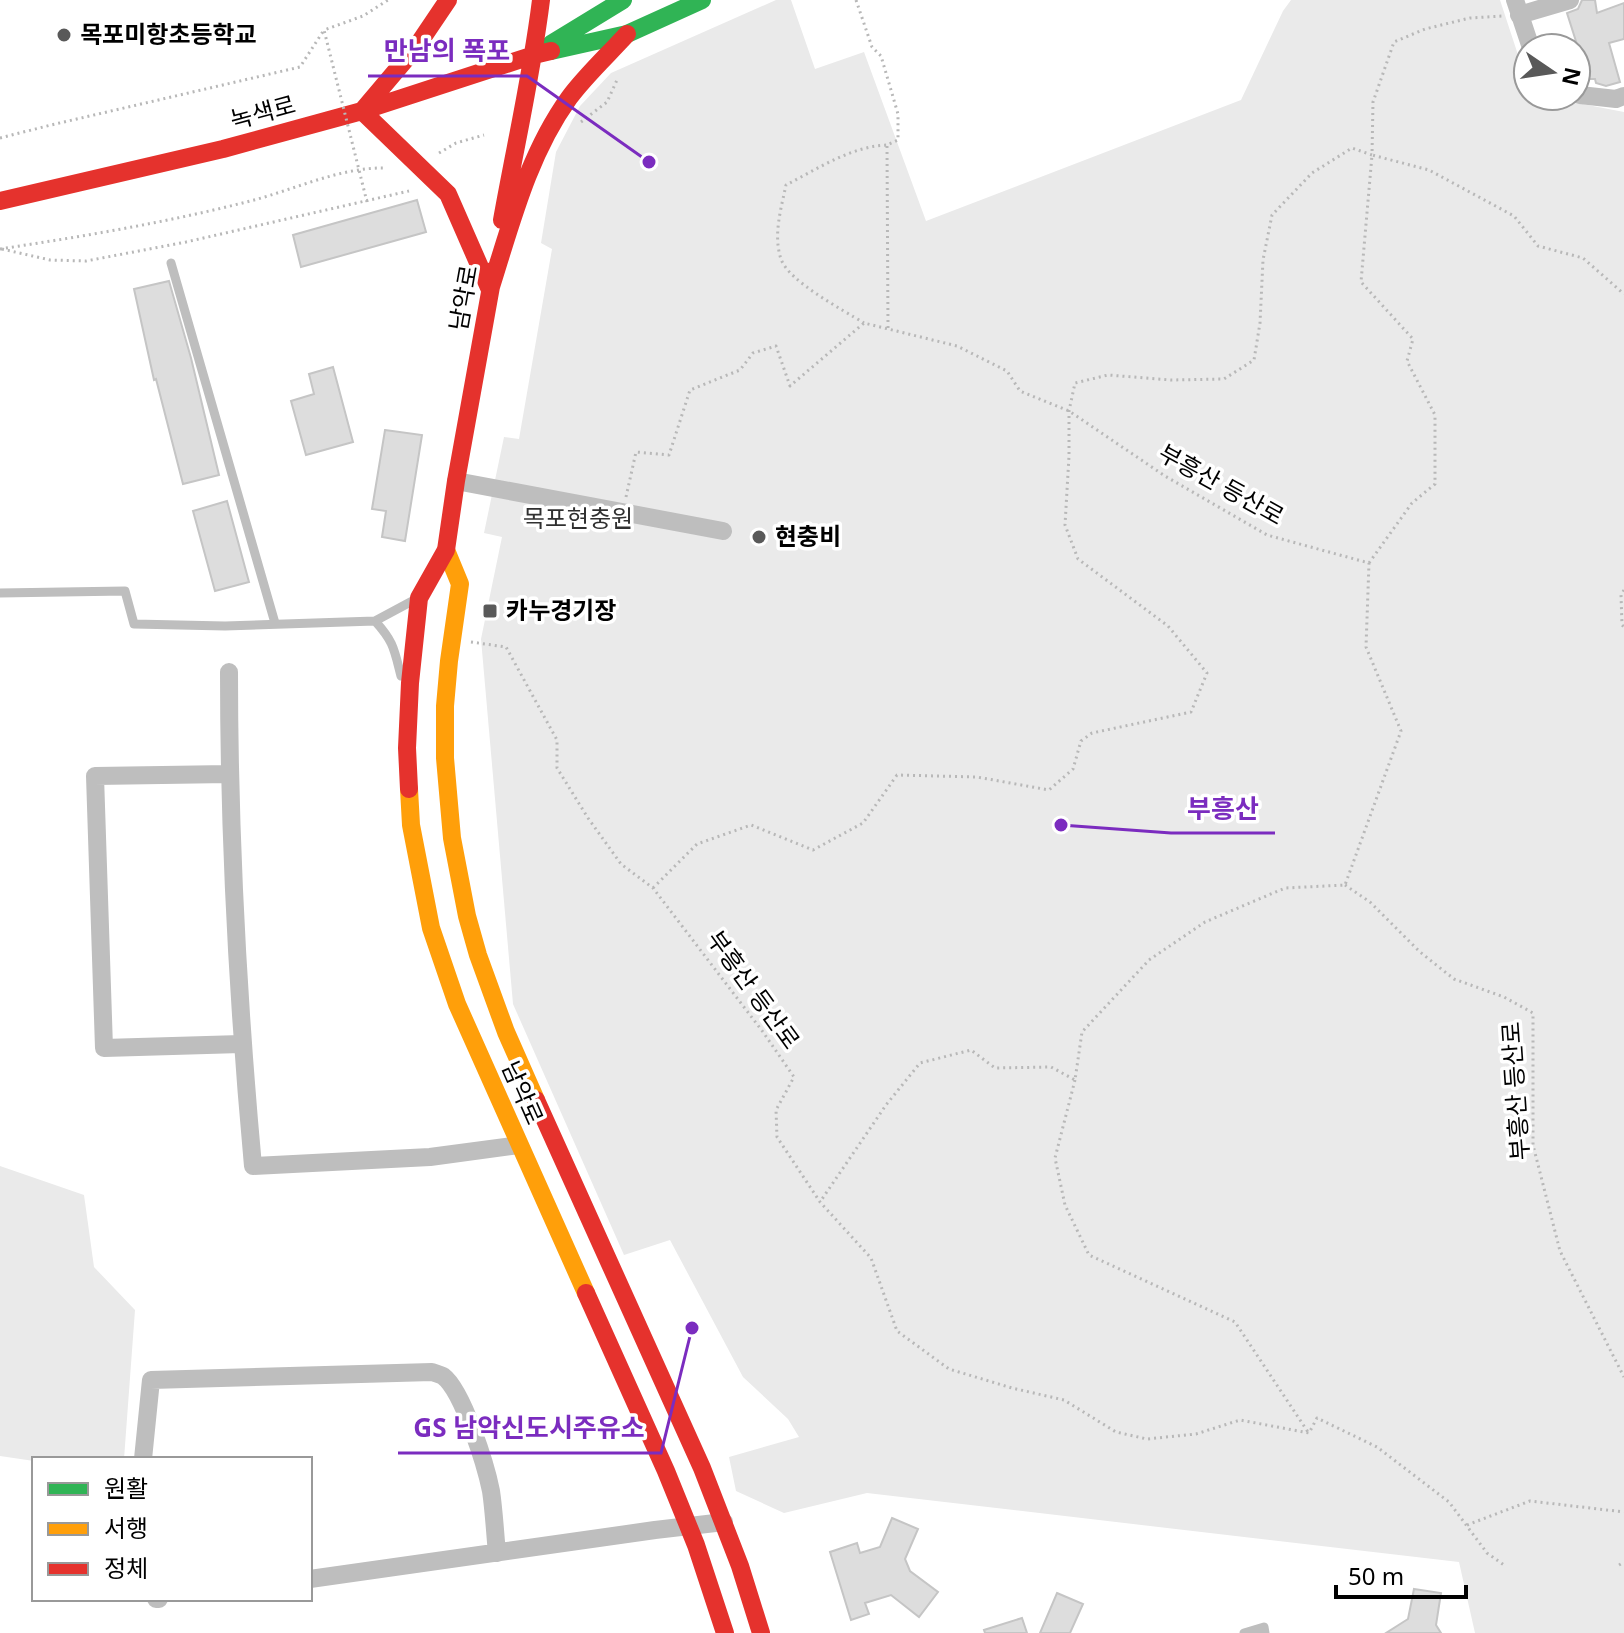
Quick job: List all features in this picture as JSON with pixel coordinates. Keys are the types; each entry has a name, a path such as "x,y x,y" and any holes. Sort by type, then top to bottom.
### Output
{"street":[{"path":"448,0 417,46 362,111 448,194 490,290"},
{"name":"남악로","path":"541,0 534,55 517,133 446,550 419,598 407,748 411,825 431,928 457,1004 666,1471 689,1526 725,1633"},
{"name":"녹색로","path":"534,55 623,0"},
{"name":"녹색로","path":"0,201 223,149 362,111 534,55 627,34 702,0"},
{"path":"1525,32 1517,8 1570,0"},
{"path":"490,290 527,173 548,132 569,98 627,34"},
{"path":"1592,96 1616,99 1624,96"},
{"path":"456,481 723,531"},
{"name":"남악로","path":"446,550 460,584 447,675 447,800 458,883 478,957 490,995 523,1071 693,1447 724,1522 761,1633"},
{"path":"229,672 229,774 241,1044 253,1166 430,1157 519,1145"},
{"path":"229,774 95,776 104,1048 241,1044"},
{"path":"143,1457 151,1380 432,1372 443,1376 450,1384 467,1415 485,1463 497,1553"},
{"path":"312,1579 724,1522"}],"lane":[{"path":"171,263 275,623"},
{"path":"0,593 125,591 134,624 225,626 375,621 419,598"},
{"path":"375,621 394,646 409,706"},
{"path":"1244,1633 1264,1627 1265,1633"}],"path":[{"path":"0,138 300,67 324,30 363,16 388,0"},
{"path":"856,0 872,47 881,56 898,114 898,140 887,145 888,329"},
{"path":"1309,1433 1235,1322 1089,1255 1065,1205 1055,1158 1075,1080 1082,1032 1149,960 1205,922 1285,888 1345,885 1401,731 1366,647 1369,563 1412,503 1435,484 1435,415 1407,361 1413,339 1361,282 1372,155 1373,102 1394,42 1425,29 1517,8"},
{"path":"324,30 367,202"},
{"path":"578,124 607,102 617,78"},
{"path":"435,158 456,143 484,135"},
{"name":"부흥산 등산로","path":"887,145 872,145 844,156 786,185 777,230 781,261 806,288 864,323 957,346 1007,371 1020,391 1069,411 1165,476 1267,535 1369,563"},
{"path":"653,888 697,844 751,825 813,850 863,823 897,775 977,777 1049,790 1073,769 1081,741 1092,733 1191,712 1207,673 1168,626 1078,559 1065,525 1069,411 1075,383 1108,375 1171,380 1224,379 1254,360 1260,323 1263,260 1272,215 1312,173 1352,148 1429,170 1514,216 1538,246 1583,258 1624,294"},
{"path":"1,249 180,218 353,171 392,169"},
{"path":"1,249 50,260 86,261 186,242 414,190"},
{"path":"623,513 636,452 669,455 690,390 740,370 753,353 776,346 790,386 864,323"},
{"path":"1624,590 1621,595 1624,627"},
{"name":"부흥산 등산로","path":"452,639 506,647 557,740 557,768 588,818 621,864 653,888 794,1077 776,1110 777,1137 820,1202 871,1258 897,1331 949,1369 1064,1400 1116,1432 1147,1439 1196,1434 1240,1420 1309,1433 1317,1418 1377,1447 1449,1502 1487,1553 1504,1565"},
{"name":"부흥산 등산로","path":"1345,885 1370,902 1420,952 1454,979 1504,997 1533,1013 1533,1145 1560,1251 1624,1377"},
{"path":"820,1202 886,1105 920,1063 971,1050 995,1068 1051,1067 1075,1080"},
{"path":"1467,1525 1530,1501 1624,1512"},
{"path":"1619,1565 1624,1562"}],"green space":[{"name":"목포현충원","path":"776,0 791,0 815,69 864,52 926,221 1241,100 1291,0 1500,0 1512,37 1512,112 1592,112 1592,106 1624,112 1624,1633 1475,1633 1459,1562 867,1493 784,1513 736,1491 729,1457 799,1437 788,1419 743,1377 670,1240 624,1255 513,1004 481,639 502,537 484,533 504,437 519,439 552,249 541,243 556,152 580,106 611,73"},
{"path":"0,1166 84,1195 94,1267 135,1310 124,1457 32,1457 32,1461 0,1456"}],"building":[{"path":"1582,0 1595,0 1597,13 1624,3 1624,39 1609,43 1620,82 1606,86 1592,79 1592,32 1573,32 1567,13 1578,9"},
{"path":"417,200 426,232 301,267 293,235"},
{"path":"169,281 219,475 183,484 154,380 134,289"},
{"path":"333,367 353,442 306,455 291,401 314,394 309,374"},
{"path":"385,430 422,435 405,541 382,537 386,511 372,509"},
{"path":"227,501 249,582 215,591 193,511"},
{"path":"892,1518 918,1529 905,1559 910,1571 938,1592 919,1617 891,1595 865,1603 869,1614 851,1620 830,1552 857,1543 860,1553 880,1547"},
{"path":"1414,1589 1441,1593 1436,1625 1441,1633 1386,1633 1408,1619"},
{"path":"1057,1593 1083,1604 1070,1633 1040,1633"},
{"path":"1022,1618 1027,1633 985,1633 984,1630"}],"traffic: fast":[{"path":"551,44 623,0"},
{"path":"551,51 627,34 702,0"}],"traffic: slow":[{"path":"446,550 460,584 445,706 445,758 452,838 478,955 506,1032 536,1100"},
{"path":"409,789 411,825 431,928 457,1004 586,1293"}],"traffic: jam":[{"path":"448,0 417,46 362,111 448,194 490,290"},
{"path":"502,220 541,0"},
{"path":"490,290 513,215 542,143 569,98 627,34"},
{"path":"0,201 223,149 362,111 551,51"},
{"path":"409,789 410,683 419,598 446,550 494,270"},
{"path":"536,1100 702,1468 740,1566 761,1633"},
{"path":"586,1293 666,1471 696,1545 725,1633"}],"place":[{"name":"목포미항초등학교","path":"64,35"},
{"name":"만남의 폭포","path":"649,162"},
{"name":"현충비","path":"759,537"},
{"name":"카누경기장","path":"490,611"},
{"name":"부흥산","path":"1061,825"},
{"name":"GS 남악신도시주유소","path":"692,1328"}]}
